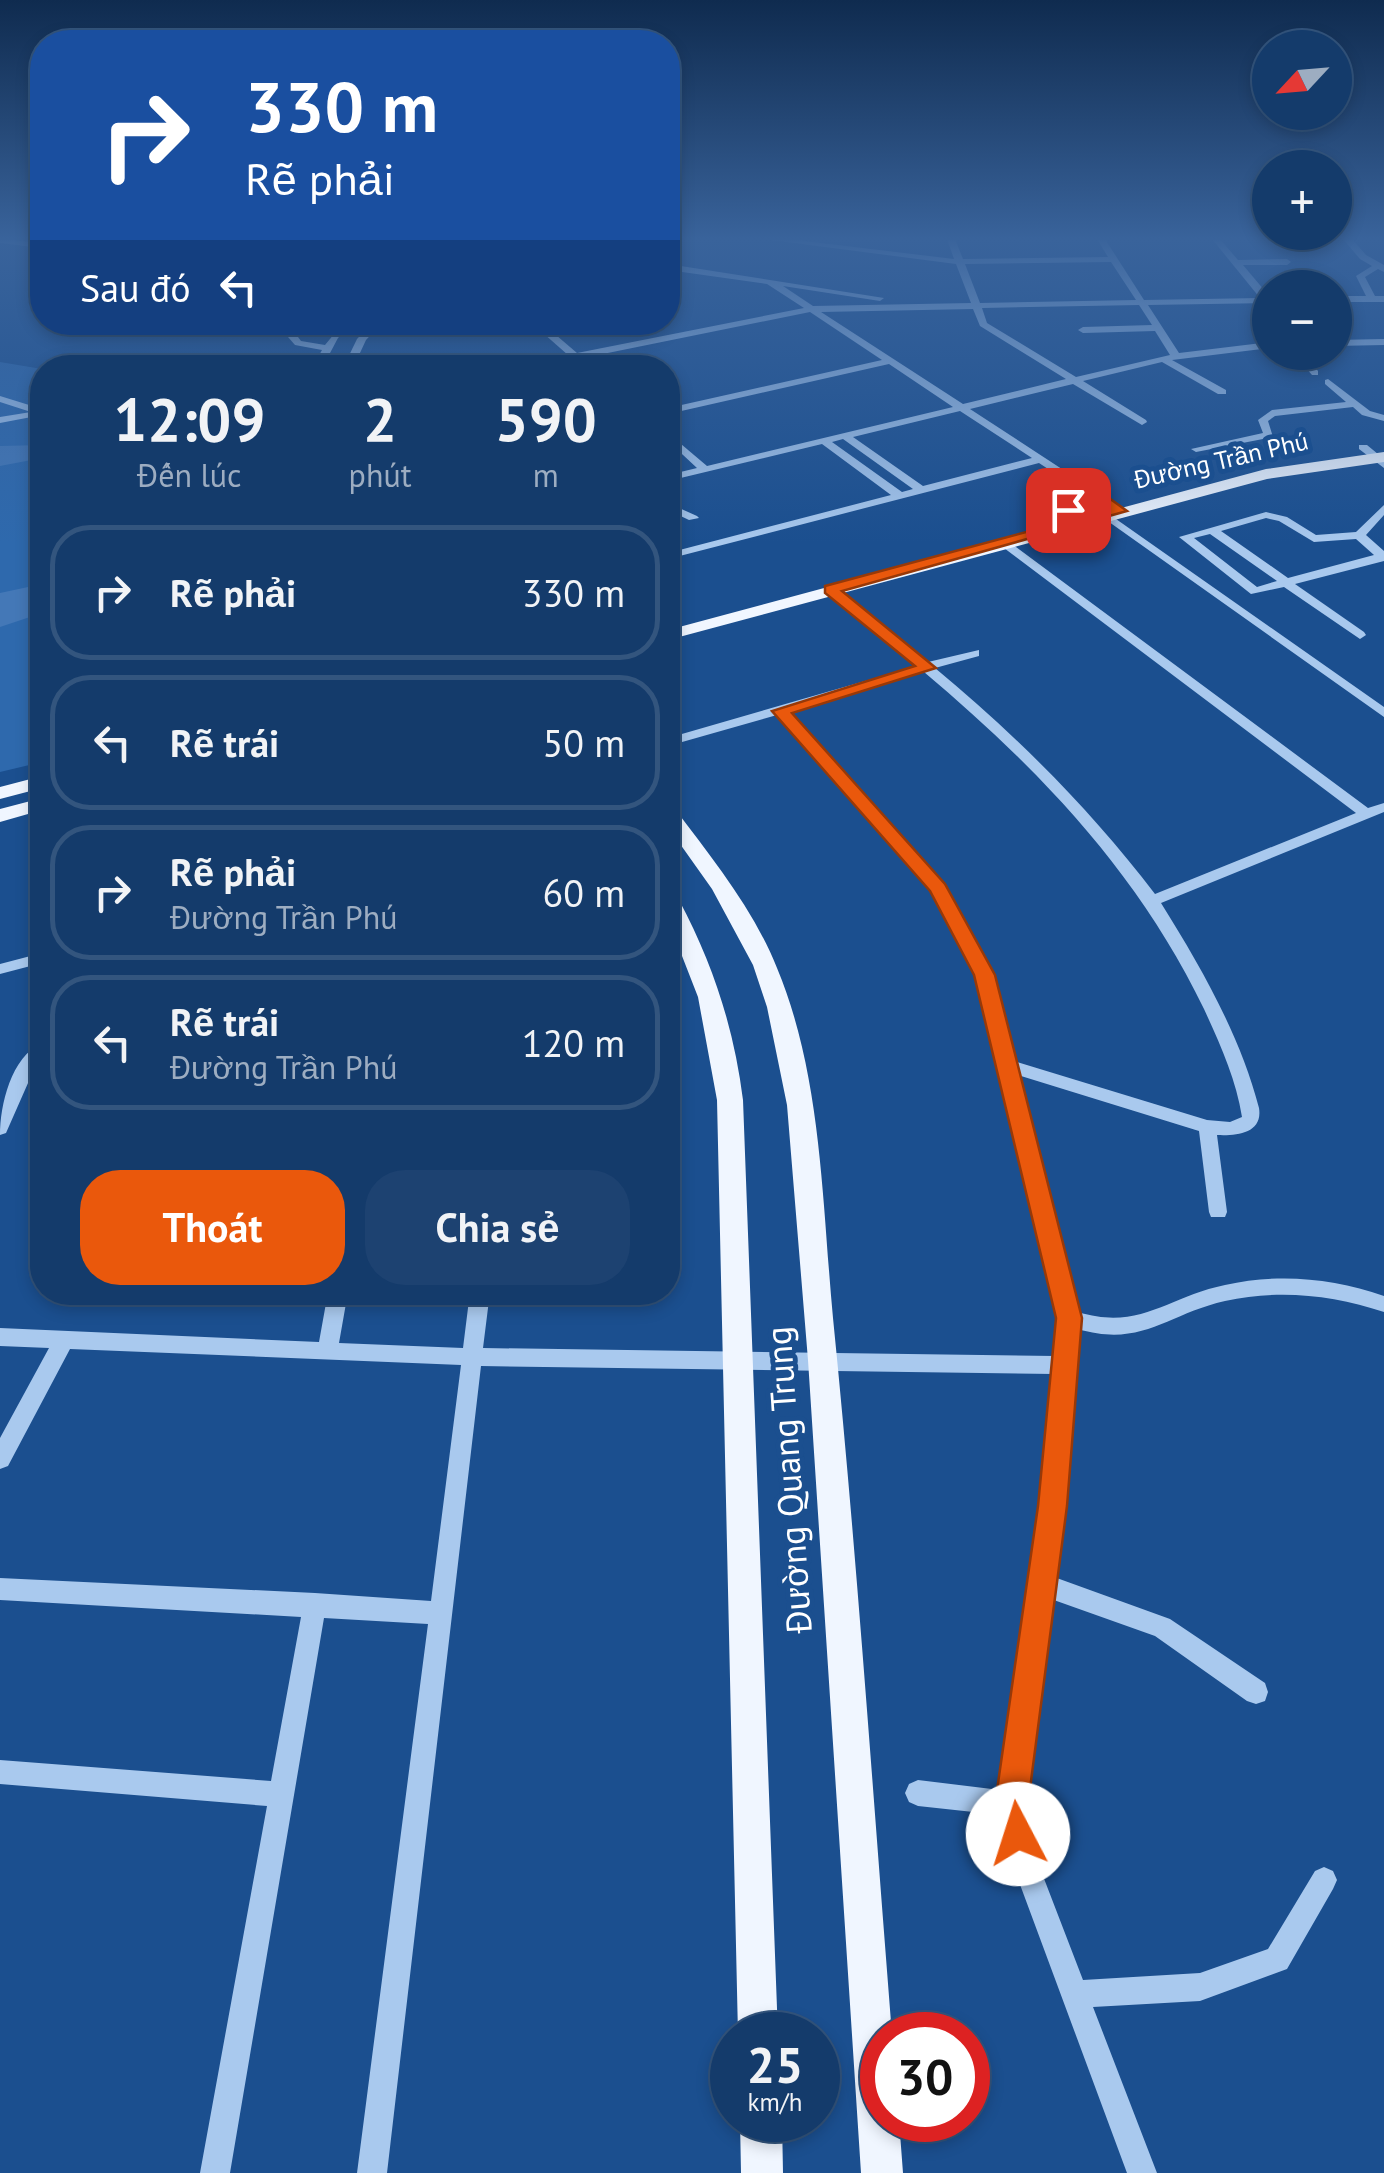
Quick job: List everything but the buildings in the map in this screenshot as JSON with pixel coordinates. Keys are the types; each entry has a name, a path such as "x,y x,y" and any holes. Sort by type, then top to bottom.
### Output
{"main road":[{"name":"Đường Trần Phú","path":"680,614 1110,509 1378,454"},
{"name":"Đường Trần Phú","path":"680,632 1004,543 1110,509"},
{"path":"0,793 30,785"},
{"path":"0,816 30,807"},
{"name":"Đường Quang Trung","path":"680,830 744,922 779,1008 800,1106 824,1360 882,2173"},
{"name":"Đường Quang Trung","path":"680,923 705,972 726,1054 740,1360 757,2012"},
{"path":"761,2142 762,2173"}],"street":[{"path":"296,340 328,348"},
{"path":"324,355 334,340"},
{"path":"547,340 558,342 574,355"},
{"path":"580,355 652,340"},
{"path":"859,340 1042,459 1384,713"},
{"path":"1006,340 1142,422"},
{"path":"1163,340 1171,358 1222,392"},
{"path":"1352,343 1384,342"},
{"path":"680,475 1171,358 1252,347"},
{"path":"680,395 876,352"},
{"path":"680,407 890,361"},
{"path":"1328,382 1372,416 1384,418"},
{"path":"2,401 30,409"},
{"path":"1196,449 1269,435 1263,420 1272,413 1355,404"},
{"path":"0,420 30,415"},
{"path":"847,437 921,490"},
{"path":"826,442 900,496"},
{"path":"680,447 704,469"},
{"path":"680,553 1042,459"},
{"path":"680,512 693,518"},
{"path":"1382,512 1359,535 1314,539 1275,515 1185,540 1250,589 1383,556"},
{"path":"1212,530 1360,635"},
{"path":"1359,535 1383,556"},
{"path":"1004,543 1366,814"},
{"path":"831,589 1026,755 1155,900 1206,991 1249,1100 1252,1120 1232,1129 1206,1127 1010,1066"},
{"path":"680,739 974,653"},
{"path":"781,711 938,888 984,975 1010,1066 1069,1318 1068,1365 1011,1804 1025,1864 1142,2173"},
{"path":"1155,900 1384,807"},
{"path":"0,969 30,961"},
{"path":"0,1128 30,1064"},
{"path":"1206,1127 1218,1212"},
{"path":"1069,1318 1099,1330 1132,1328 1221,1294 1290,1285 1384,1304"},
{"path":"327,1351 336,1305"},
{"path":"372,2173 479,1305"},
{"path":"0,1337 475,1357 1068,1365"},
{"path":"0,1459 64,1340"},
{"path":"1041,1584 1162,1627 1256,1692"},
{"path":"0,1590 439,1613"},
{"path":"215,2173 314,1604"},
{"path":"0,1772 280,1794"},
{"path":"918,1793 1011,1804"},
{"path":"1074,1994 1200,1988 1277,1959 1324,1880"}],"shaded area":[{"path":"0,362 30,367 30,765 0,772"}],"route":[{"path":"1018,1834 1011,1804 1052,1506 1068,1365 1069,1318 1010,1066 984,975 938,888 781,711 927,668 831,589 1119,511 1104,501 1068,510"}]}
